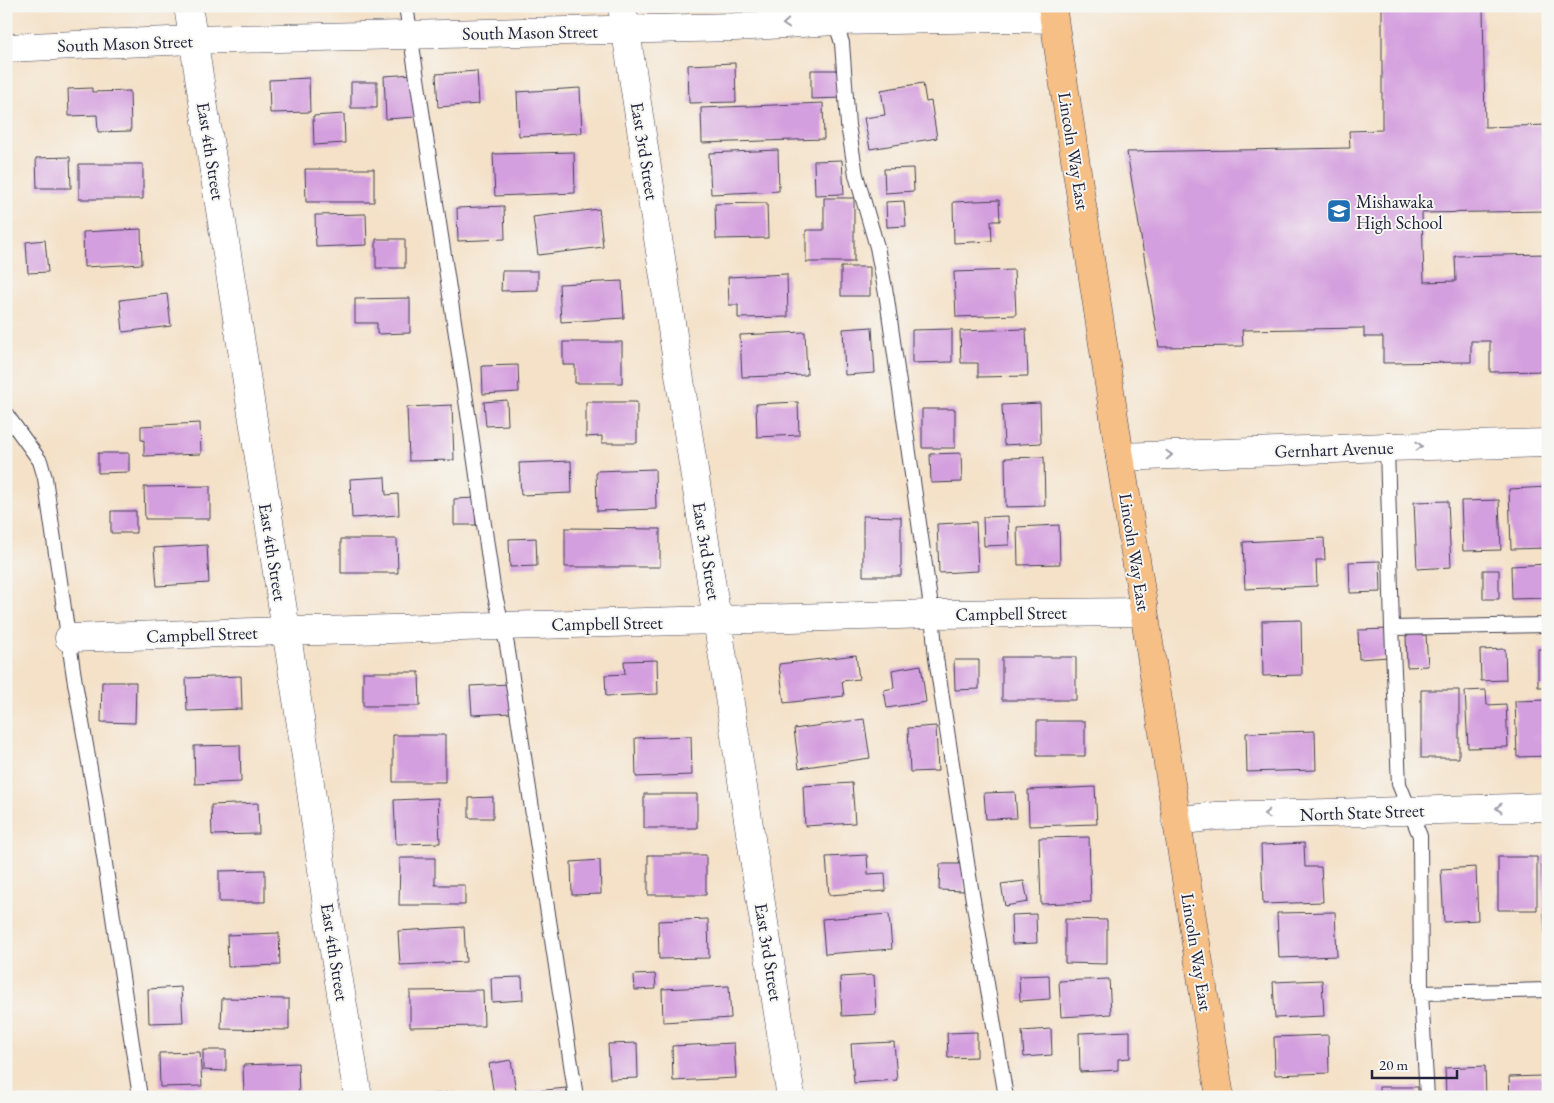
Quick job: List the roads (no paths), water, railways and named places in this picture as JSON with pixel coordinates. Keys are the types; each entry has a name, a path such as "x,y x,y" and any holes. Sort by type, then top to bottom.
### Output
{"main road":[{"name":"Lincoln Way East","path":"1053,12 1176,821 1220,1097"}],"street":[{"name":"East 4th Street","path":"188,6 358,1097"},
{"name":"South Mason Street","path":"6,48 193,40 411,35 624,18 735,27 834,13 1005,18 1053,12"},
{"name":"East 3rd Street","path":"624,18 791,1097"},
{"name":"Gernhart Avenue","path":"1120,457 1548,443"},
{"name":"Campbell Street","path":"69,638 932,614 1144,612"},
{"name":"North State Street","path":"1176,821 1216,816 1548,808"}],"lane":[{"path":"406,6 493,587 507,645 576,1097"},
{"path":"834,13 842,43 848,125 856,175 877,247 887,298 938,668 970,882 1006,1097"},
{"path":"6,414 40,461 45,478 74,677 95,797 140,1097"},
{"path":"1387,447 1399,784 1420,836 1421,993 1427,1097"},
{"path":"1392,628 1548,625"},
{"path":"1421,993 1548,990"}],"place":[{"name":"Mishawaka High School","path":"1339,211"}]}
